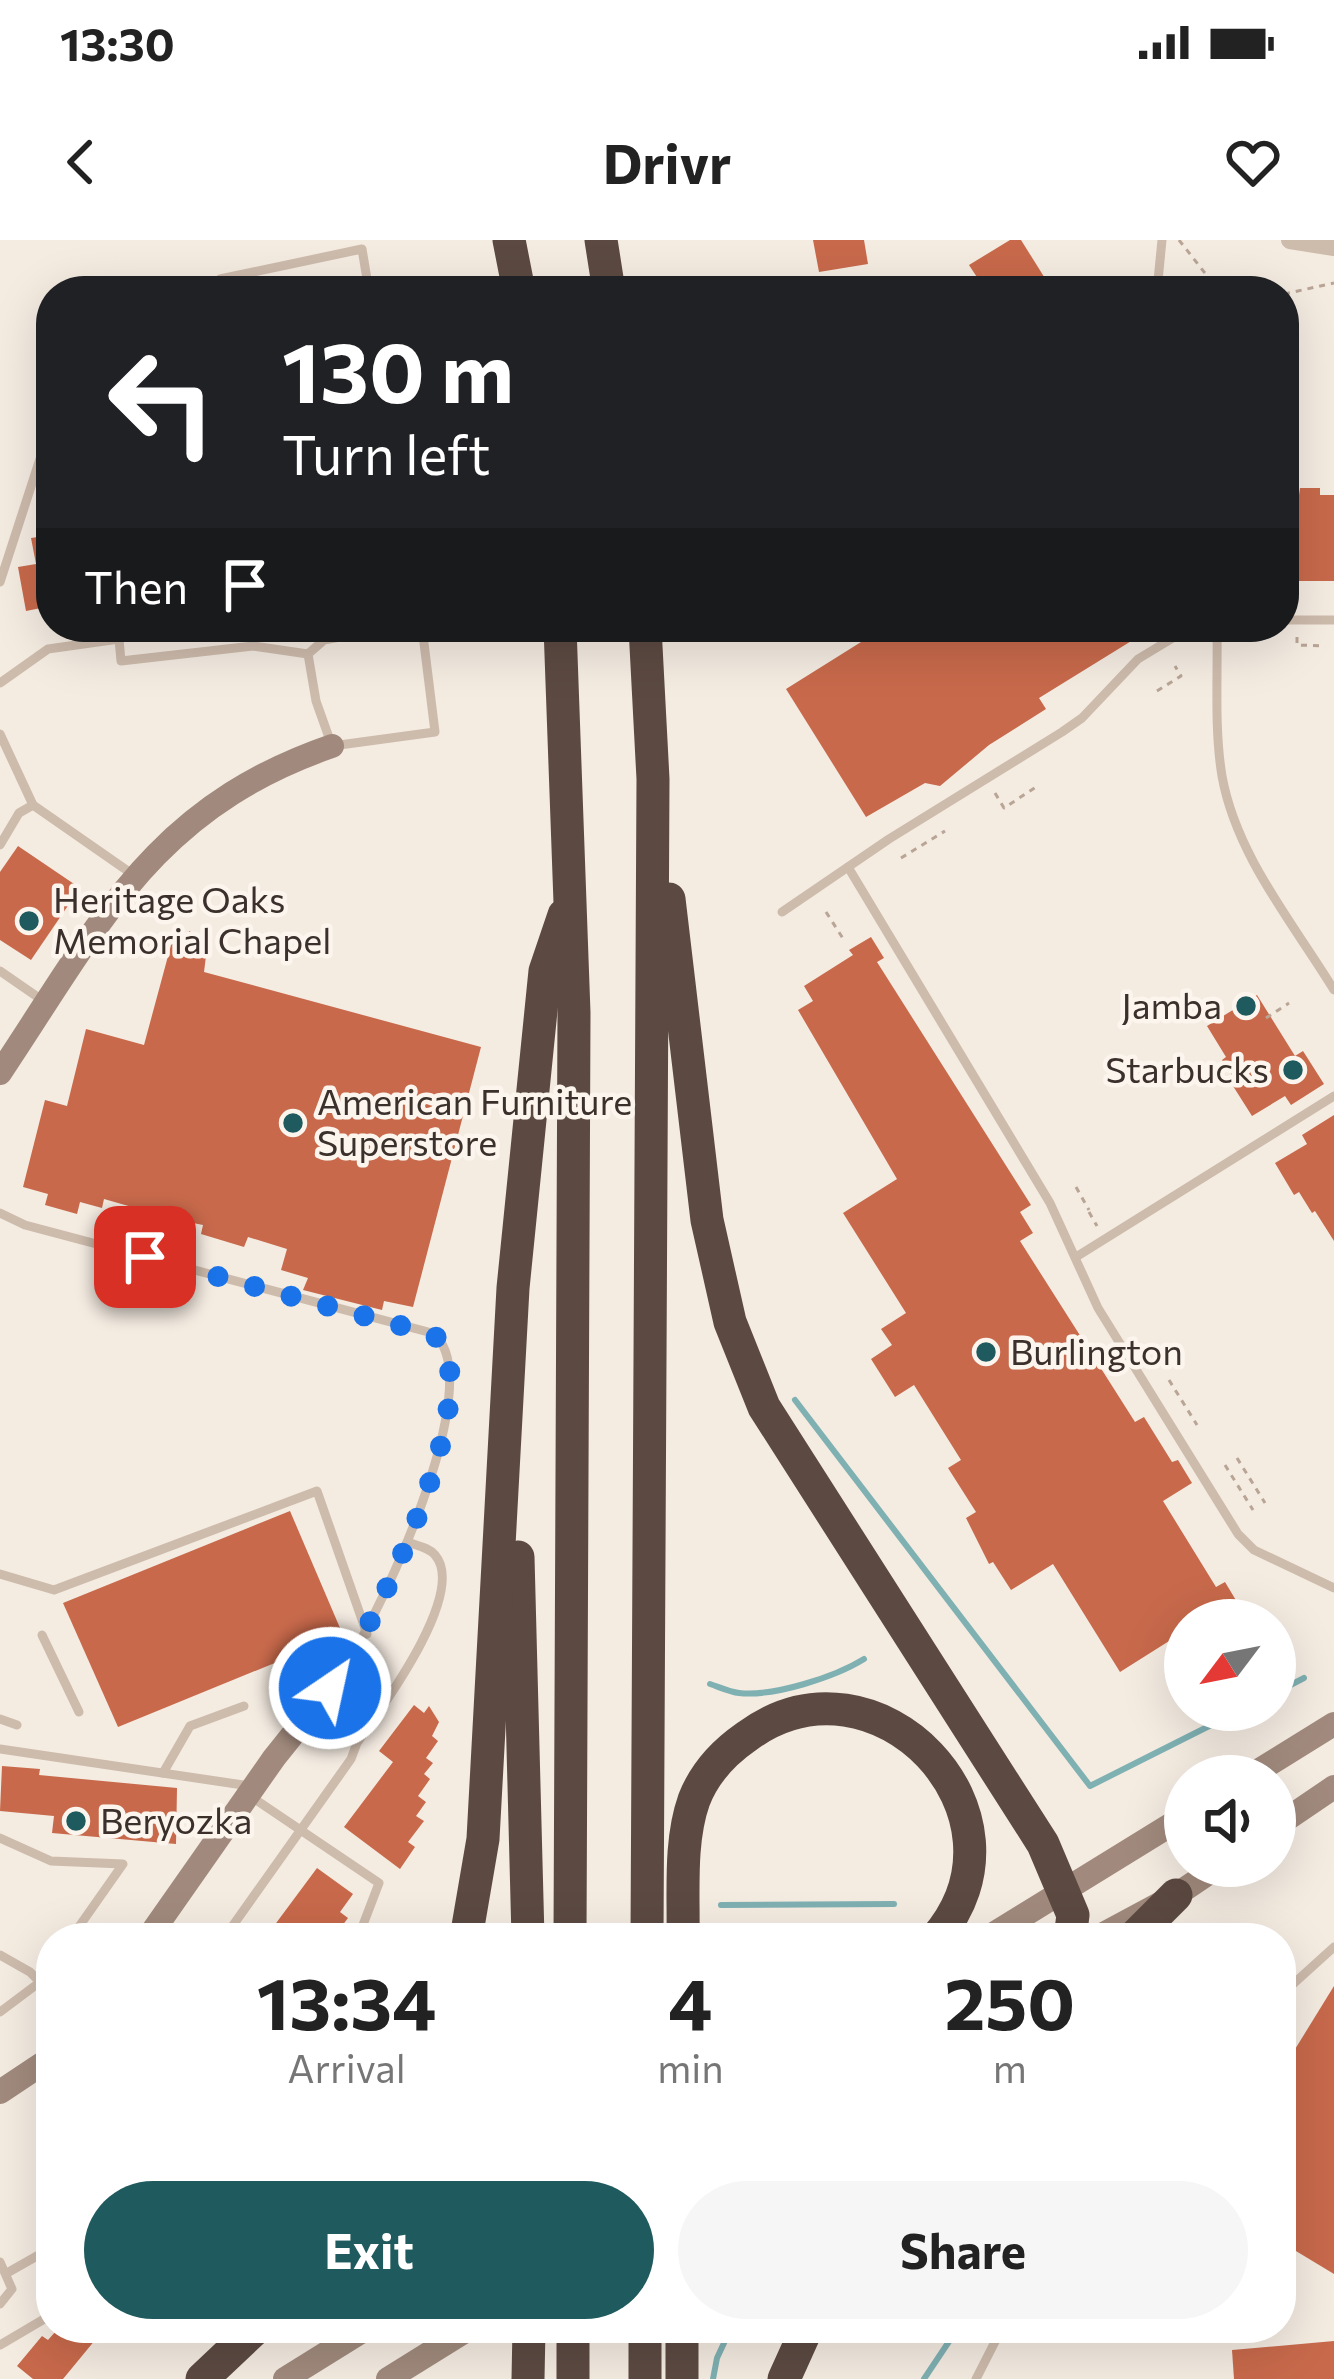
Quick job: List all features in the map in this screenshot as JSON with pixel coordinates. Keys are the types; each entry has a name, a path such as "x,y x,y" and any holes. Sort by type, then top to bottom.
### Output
{"highway":[{"path":"509,240 516,276"},
{"path":"602,240 606,276"},
{"path":"561,642 574,1037 570,1923"},
{"path":"646,642 653,779 647,1923"},
{"path":"653,779 707,1220 730,1322 764,1407 1043,1844 1066,1890 1072,1923"},
{"path":"469,1923 484,1839 513,1288 545,970 571,896"},
{"path":"505,1424 517,1518 528,1923"},
{"path":"684,1923 687,1840 701,1785 722,1757 757,1728 815,1709 855,1712 897,1727 919,1742 952,1782 969,1838 968,1870 962,1896 945,1923"},
{"path":"1148,1923 1176,1895"},
{"path":"202,2379 240,2343"},
{"path":"528,2379 529,2343"},
{"path":"573,2343 573,2379"},
{"path":"645,2379 646,2343"},
{"path":"682,2343 682,2379"},
{"path":"784,2379 800,2343"}],"street":[{"path":"1290,240 1334,247"},
{"path":"0,1072 135,876 161,846 232,792 332,746"},
{"path":"159,1923 330,1688"},
{"path":"1284,1755 1334,1724"},
{"path":"1296,1813 1334,1787"},
{"path":"1012,1923 1164,1829"},
{"path":"1124,1923 1188,1887"},
{"path":"0,2092 36,2076"},
{"path":"285,2379 343,2343"},
{"path":"388,2379 446,2343"}],"lane":[{"path":"1158,276 1162,240"},
{"path":"234,276 362,249 366,276"},
{"path":"0,582 36,471"},
{"path":"1299,620 1334,620"},
{"path":"0,683 48,649 98,642"},
{"path":"119,642 122,661 253,646 308,654 322,642"},
{"path":"308,654 316,701 332,746 435,732 424,642"},
{"path":"782,912 1082,718 1138,659 1166,642"},
{"path":"1217,642 1220,756 1232,812 1248,852 1334,990"},
{"path":"0,734 33,805 135,876"},
{"path":"0,844 19,813 33,805"},
{"path":"848,867 999,1116 1076,1257 1098,1308 1238,1534 1254,1550 1334,1588"},
{"path":"0,971 46,1003"},
{"path":"1076,1257 1334,1096"},
{"path":"0,1213 25,1225 442,1340 450,1362 444,1422 410,1543 367,1634 330,1688"},
{"path":"0,1574 54,1590 317,1490 367,1634"},
{"path":"235,1923 399,1682 440,1599 439,1561 425,1547 410,1543"},
{"path":"41,1636 79,1712"},
{"path":"164,1773 190,1726 244,1706"},
{"path":"0,1719 17,1725"},
{"path":"0,1749 251,1791 379,1883 364,1923"},
{"path":"0,1838 51,1861 123,1864 82,1923"},
{"path":"1296,1981 1334,1947"},
{"path":"0,1955 36,1979"},
{"path":"0,2012 36,1985"},
{"path":"7,2273 36,2257"},
{"path":"0,2262 10,2295 0,2304"},
{"path":"0,2345 36,2324"},
{"path":"976,2379 994,2343"}],"path":[{"path":"1179,240 1207,276"},
{"path":"1299,291 1334,283"},
{"path":"1157,691 1181,676 1174,666"},
{"path":"986,778 1004,808 1036,787"},
{"path":"901,858 945,831"},
{"path":"826,912 844,940"},
{"path":"1266,1018 1288,1003"},
{"path":"1076,1187 1090,1211"},
{"path":"1169,1380 1197,1425"},
{"path":"1237,1458 1265,1503"},
{"path":"1225,1465 1253,1510"}],"building":[{"path":"813,240 864,240 868,264 819,272"},
{"path":"1010,240 1021,240 1044,276 976,276 969,265"},
{"path":"1300,488 1320,488 1320,495 1334,495 1334,581 1299,581"},
{"path":"36,564 36,609 26,611 18,567"},
{"path":"861,642 1130,642 1039,698 1046,709 989,745 940,786 925,783 866,817 786,689"},
{"name":"Heritage Oaks Memorial Chapel","path":"18,846 80,888 31,960 0,940 0,872"},
{"name":"American Furniture Superstore","path":"190,931 206,956 204,972 481,1047 413,1307 384,1301 382,1310 303,1290 308,1278 281,1270 287,1249 248,1237 244,1247 201,1234 203,1225 178,1220 174,1228 136,1218 139,1209 104,1199 102,1208 80,1202 77,1214 45,1205 48,1194 23,1187 45,1100 67,1106 86,1029 144,1045 171,945"},
{"path":"871,937 884,958 877,962 1031,1205 1020,1212 1033,1233 1020,1241 1135,1422 1144,1417 1172,1462 1178,1460 1192,1483 1163,1501 1216,1587 1225,1582 1235,1599 1164,1599 1164,1644 1120,1672 1053,1564 1011,1590 993,1562 989,1564 966,1518 976,1512 948,1468 961,1460 914,1385 895,1397 871,1359 892,1345 881,1329 906,1313 843,1213 897,1179 798,1010 813,1001 804,986 853,955 849,950"},
{"path":"1257,995 1295,1056 1303,1051 1324,1084 1291,1105 1285,1096 1252,1116 1207,1026"},
{"path":"1334,1115 1334,1241 1299,1192 1294,1195 1275,1163 1307,1144 1302,1135"},
{"path":"290,1511 343,1635 118,1727 63,1603"},
{"path":"414,1705 424,1713 429,1706 439,1722 432,1736 438,1741 426,1758 433,1763 424,1774 430,1779 418,1796 426,1802 416,1816 424,1821 408,1842 415,1847 400,1869 344,1827 393,1762 379,1751"},
{"path":"2,1766 40,1769 39,1775 177,1788 176,1844 52,1833 54,1816 0,1811"},
{"path":"317,1868 353,1894 340,1912 348,1918 344,1923 276,1923"},
{"path":"1334,1986 1334,2274 1296,2251 1296,2048"},
{"path":"1334,2341 1334,2379 1234,2379 1232,2350"},
{"path":"36,2343 93,2343 63,2379 33,2379 17,2366"}],"waterway":[{"path":"795,1400 1090,1786 1199,1731"},
{"path":"710,1684 739,1693 769,1692 821,1679 864,1659"},
{"path":"1296,1682 1304,1678"},
{"path":"721,1905 894,1904"},
{"path":"713,2379 724,2343"},
{"path":"924,2379 948,2343"}],"place":[{"name":"Heritage Oaks Memorial Chapel","path":"29,921"},
{"name":"Jamba","path":"1246,1006"},
{"name":"Starbucks","path":"1293,1070"},
{"name":"American Furniture Superstore","path":"293,1123"},
{"name":"Burlington","path":"986,1352"},
{"name":"Beryozka","path":"76,1821"}],"route":[{"path":"145,1257 432,1334 448,1349 444,1422 410,1543 367,1634 330,1688"}]}
